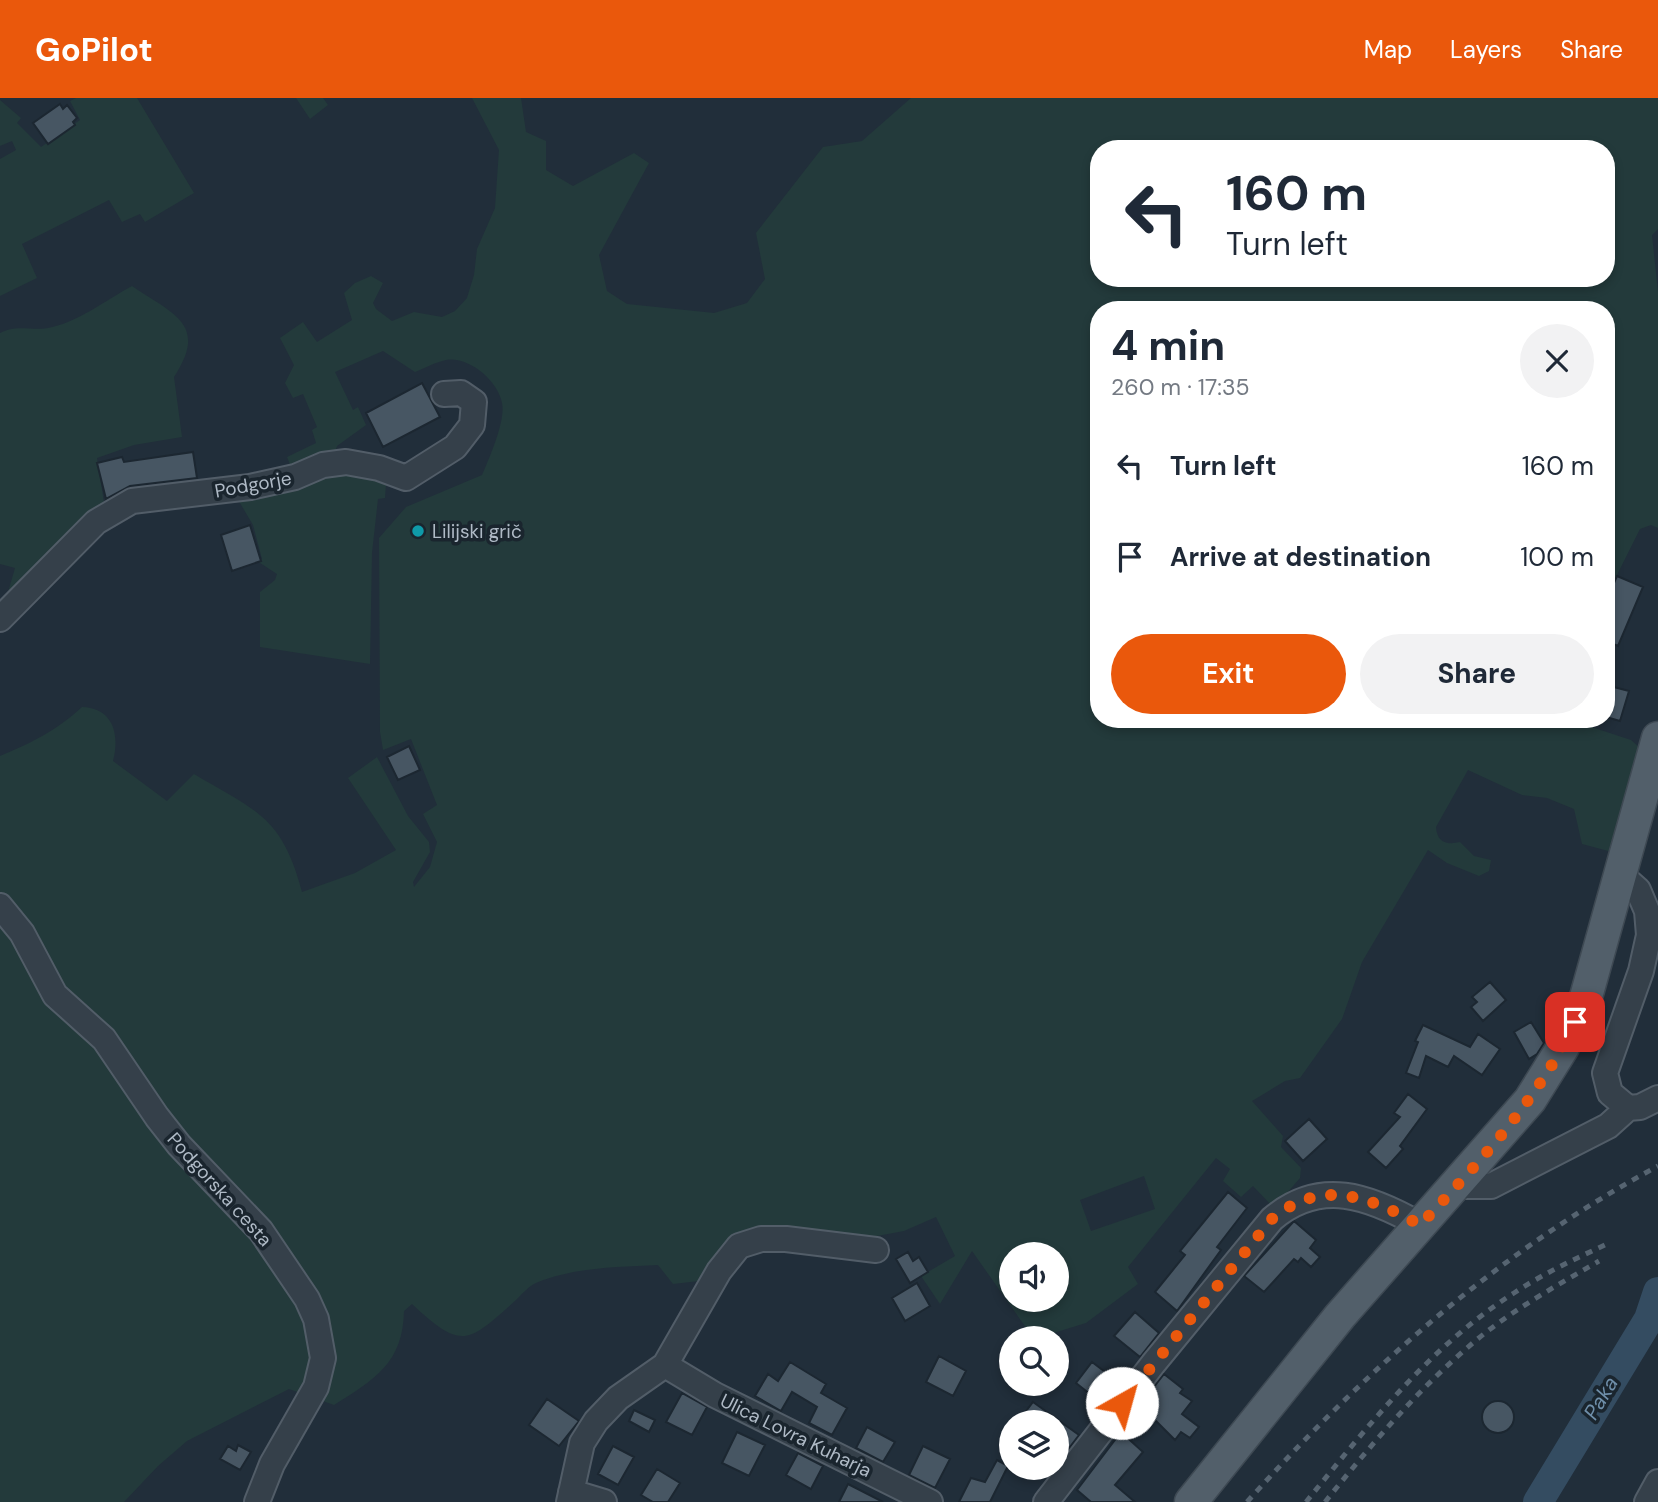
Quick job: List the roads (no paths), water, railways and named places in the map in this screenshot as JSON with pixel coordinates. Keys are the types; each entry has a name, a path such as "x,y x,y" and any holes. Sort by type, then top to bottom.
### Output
{"main road":[{"path":"1191,1502 1340,1316 1530,1100 1563,1047 1586,997 1658,738"}],"street":[{"name":"Podgorje","path":"0,619 96,522 132,501 250,487 295,477 323,465 346,461 379,468 406,478 455,447 472,425 474,402 461,393 444,394"},
{"path":"1620,874 1638,890 1647,911 1649,935 1641,971 1605,1073 1610,1093 1646,1102"},
{"name":"Podgorska cesta","path":"0,906 22,933 55,995 104,1039 179,1145 261,1231 295,1279 316,1319 323,1358 316,1387 272,1464 257,1502"},
{"path":"1455,1186 1491,1186 1608,1126 1646,1102"},
{"path":"1046,1502 1153,1364 1272,1219 1291,1203 1327,1194 1375,1203 1420,1225"},
{"path":"604,1502 570,1497 582,1443 596,1421 618,1398 665,1365 719,1271 739,1246 761,1239 786,1239 876,1250"},
{"name":"Ulica Lovra Kuharja","path":"665,1365 715,1395 930,1502"},
{"path":"1647,1502 1658,1482"}],"waterway":[{"name":"Paka","path":"1538,1502 1649,1319 1658,1292"}],"railway":[{"path":"1247,1502 1339,1405 1438,1316 1544,1236 1600,1199 1658,1166"},
{"path":"1306,1502 1377,1416 1455,1337 1483,1314 1525,1286 1609,1243"},
{"path":"1325,1502 1395,1419 1453,1360 1504,1319 1599,1261"}],"place":[{"name":"Lilijski grič","path":"418,531"}]}
